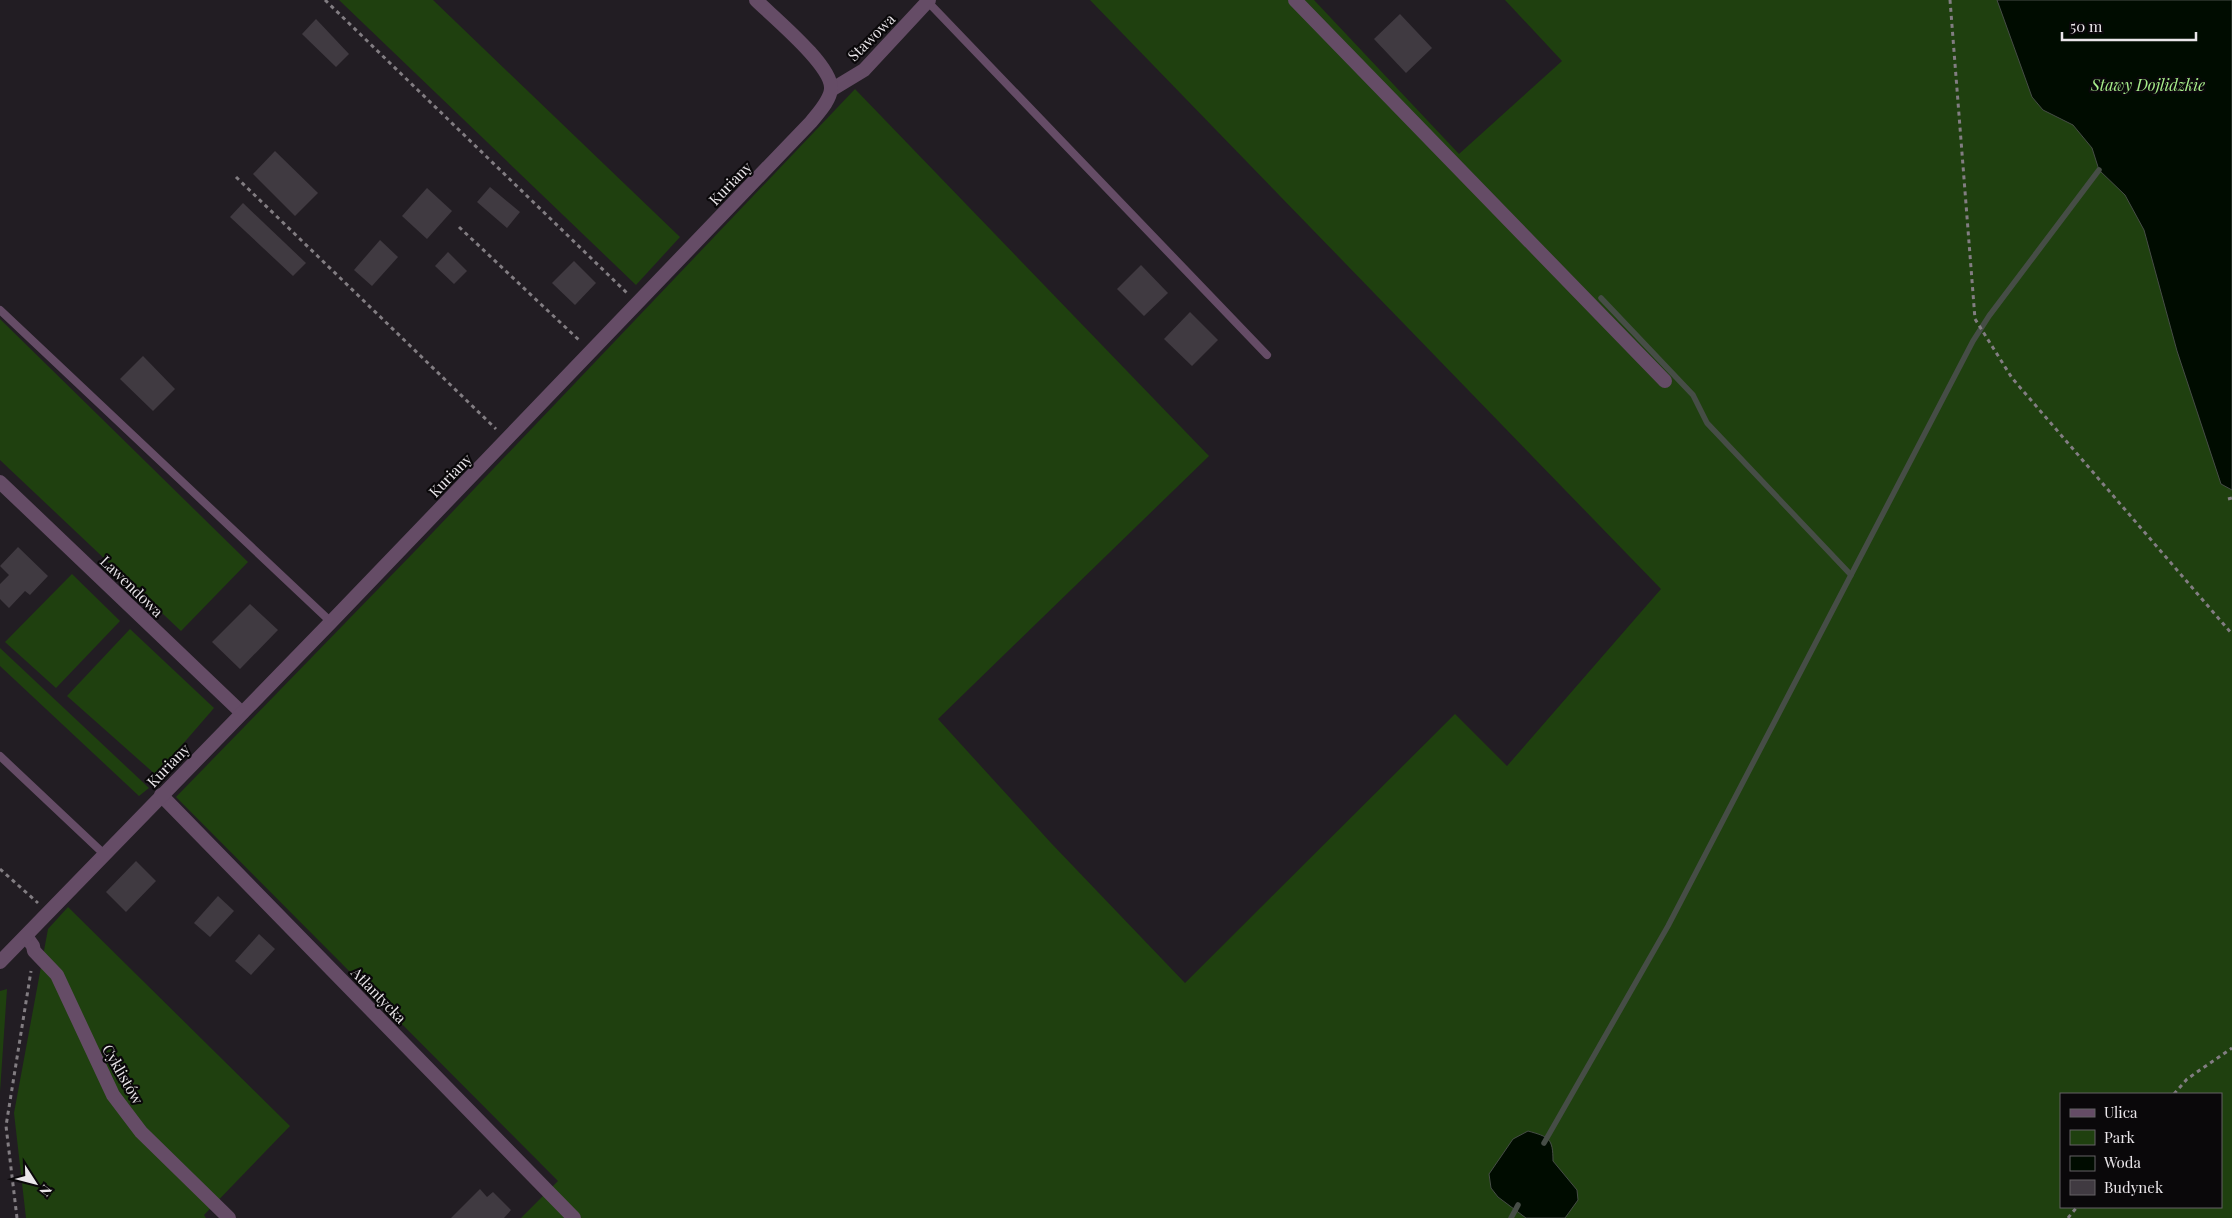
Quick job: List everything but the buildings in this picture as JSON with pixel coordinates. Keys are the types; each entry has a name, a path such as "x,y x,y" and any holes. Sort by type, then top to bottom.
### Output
{"street":[{"path":"756,0 819,62 829,77 831,90"},
{"path":"1295,0 1665,381"},
{"name":"Stawowa","path":"831,90 864,70 929,1"},
{"name":"Kuriany","path":"0,962 592,352 811,122 825,105 831,90"},
{"name":"Lawendowa","path":"0,482 242,713"},
{"name":"Atlantycka","path":"161,795 574,1218"},
{"name":"Cyklistów","path":"26,936 34,946 34,950 57,975 113,1095 141,1132 229,1218"}],"lane":[{"path":"929,1 1267,355"},
{"path":"0,310 331,622"},
{"path":"0,756 104,854"}],"path":[{"path":"325,0 638,303"},
{"path":"1950,0 1974,308 1977,322 2012,378 2232,634"},
{"path":"236,177 507,440"},
{"path":"459,228 592,352"},
{"path":"0,869 48,911"},
{"path":"17,1218 6,1126 34,950"},
{"path":"2175,1093 2187,1079 2232,1048"},
{"path":"2068,1218 2076,1208"}],"green space":[{"path":"339,0 433,0 680,237 636,285"},
{"path":"1090,0 1314,0 1459,154 1562,61 1505,0 2232,0 2232,1218 521,1218 558,1181 176,797 416,550 855,89 1209,456 938,719 1051,843 1185,983 1455,714 1507,766 1661,589"},
{"path":"0,319 248,562 181,631 0,460"},
{"path":"72,574 120,621 56,688 5,642"},
{"path":"130,629 214,708 156,775 67,696"},
{"path":"0,648 149,788 139,796 0,666"},
{"path":"68,907 290,1126 204,1215 206,1218 26,1218 14,1113 48,929"},
{"path":"7,989 0,1092 0,991"}],"water":[{"name":"Stawy Dojlidzkie","path":"1997,0 2232,0 2232,490 2221,484 2177,351 2144,230 2125,195 2099,170 2092,148 2073,125 2043,110 2032,97"},
{"path":"1528,1131 1545,1137 1551,1143 1553,1161 1577,1190 1578,1200 1565,1218 1526,1218 1498,1197 1491,1188 1489,1174 1513,1139"}],"waterway":[{"path":"1544,1143 1668,926 1973,341 1989,316 2099,170"},
{"path":"1601,298 1693,395 1707,423 1851,575"},
{"path":"1511,1218 1518,1205"}]}
